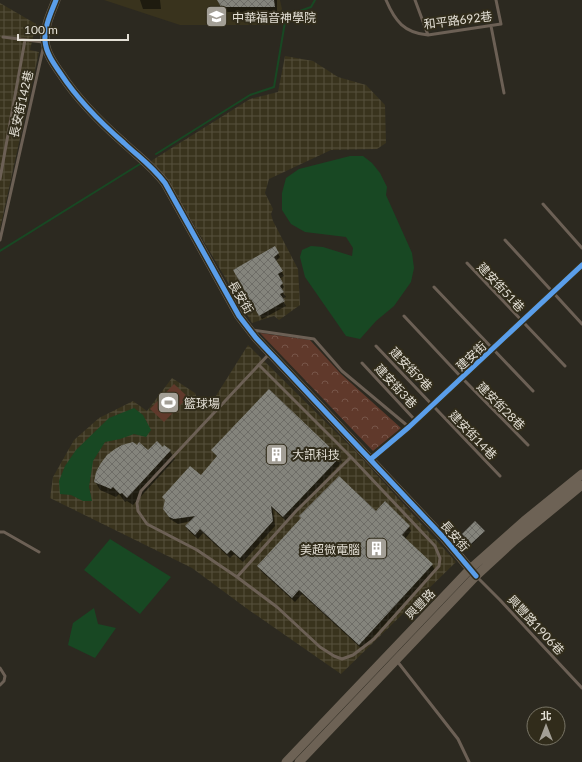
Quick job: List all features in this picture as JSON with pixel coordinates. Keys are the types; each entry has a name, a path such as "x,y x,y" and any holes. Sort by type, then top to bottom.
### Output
{"main road":[{"path":"45,42 46,28 56,0"},
{"name":"長安街","path":"45,42 51,58 87,109 124,144 156,171 165,183 239,316 250,330 444,538 473,572"},
{"name":"興豐路","path":"286,762 524,521 582,474"},
{"name":"興豐路","path":"299,762 396,660 473,572 582,485"}],"street":[{"name":"建安街","path":"371,459 416,421 582,265"}],"lane":[{"name":"和平路692巷","path":"386,0 393,16 406,29 418,34 428,35 501,24 496,0"},
{"path":"415,0 428,35"},
{"path":"491,26 504,93"},
{"path":"3,38 45,42"},
{"path":"0,179 25,40"},
{"name":"長安街142巷","path":"0,240 45,42"},
{"path":"543,204 582,248"},
{"path":"505,240 582,324"},
{"name":"建安街51巷","path":"467,263 565,366"},
{"path":"434,287 492,350 534,391"},
{"name":"建安街28巷","path":"404,316 528,445"},
{"path":"250,330 314,339 342,371 409,427"},
{"name":"建安街9巷","path":"376,346 433,405"},
{"path":"259,365 351,457 435,546 440,558 439,566 374,639 353,655 342,659 320,647 277,607 237,577 197,550 147,524 138,511 137,503 141,491 270,353"},
{"name":"建安街3巷","path":"362,363 416,421"},
{"name":"建安街14巷","path":"433,405 500,476"},
{"path":"237,577 296,511 351,457"},
{"path":"0,532 4,532 39,552"},
{"name":"興豐路1906巷","path":"473,572 582,688"},
{"path":"396,660 458,739 469,762"},
{"path":"0,668 5,676 0,685"}],"shaded area":[{"name":"中華福音神學院","path":"104,0 280,0 282,9 273,25 180,25"},
{"path":"0,3 36,24 30,50 39,52 0,229"},
{"path":"285,56 313,61 338,77 366,85 385,105 386,143 377,149 331,150 269,179 265,193 273,209 271,214 273,221 298,269 300,305 279,320 274,316 252,323 165,176 151,161 250,99 278,92"},
{"path":"350,156 363,156 372,163 380,173 387,187 386,195 412,253 414,268 411,282 394,306 376,321 360,339 346,336 305,277 300,257 302,250 311,246 323,247 352,256 353,248 346,237 305,232 291,224 282,210 282,193 286,178 299,169"},
{"path":"248,345 357,453 456,562 341,674 246,608 192,568 50,498 53,477 74,440 99,418 133,401 147,411 172,378 195,393 199,405 207,410"},
{"path":"134,408 143,415 151,430 146,437 134,434 105,442 93,461 89,487 92,501 83,501 71,495 60,494 59,481 65,466 76,450 109,418"},
{"path":"110,539 171,577 140,614 84,570"},
{"path":"94,608 98,624 116,628 95,658 68,645 73,623"}],"green space":[{"path":"260,333 310,340 341,374 401,428 373,451"},
{"name":"籃球場","path":"174,384 188,397 164,422 150,409"}],"building":[{"path":"217,0 274,0 275,7 221,7"},
{"path":"275,246 279,253 274,257 283,271 278,274 283,283 280,286 284,292 280,294 285,301 259,316 233,270"},
{"path":"269,389 340,457 283,517 271,506 273,521 240,558 231,550 227,554 200,529 195,535 185,526 195,516 174,519 169,517 163,509 165,500 162,497 190,466 201,475 217,456 211,450"},
{"path":"157,441 163,447 164,445 171,450 127,498 113,487 111,489 94,482 96,472 101,463 107,455 115,449 133,442 137,445 139,442 148,450"},
{"path":"339,476 376,511 385,501 410,526 402,535 433,564 359,645 299,590 292,598 257,566 301,518 299,516"},
{"path":"475,521 485,531 471,544 462,534"}],"waterway":[{"path":"156,154 250,95 274,87 286,16 311,7 315,0"},
{"path":"0,251 140,164"}],"cycle path":[{"path":"56,0 47,25 45,41 51,58 68,84 98,119 150,166 165,183 239,316 256,338 444,538 476,576"},
{"path":"371,459 409,427 582,265"}],"place":[{"name":"中華福音神學院","path":"216,17"},
{"name":"籃球場","path":"169,403"},
{"name":"大訊科技","path":"276,454"},
{"name":"美超微電腦","path":"376,549"}]}
